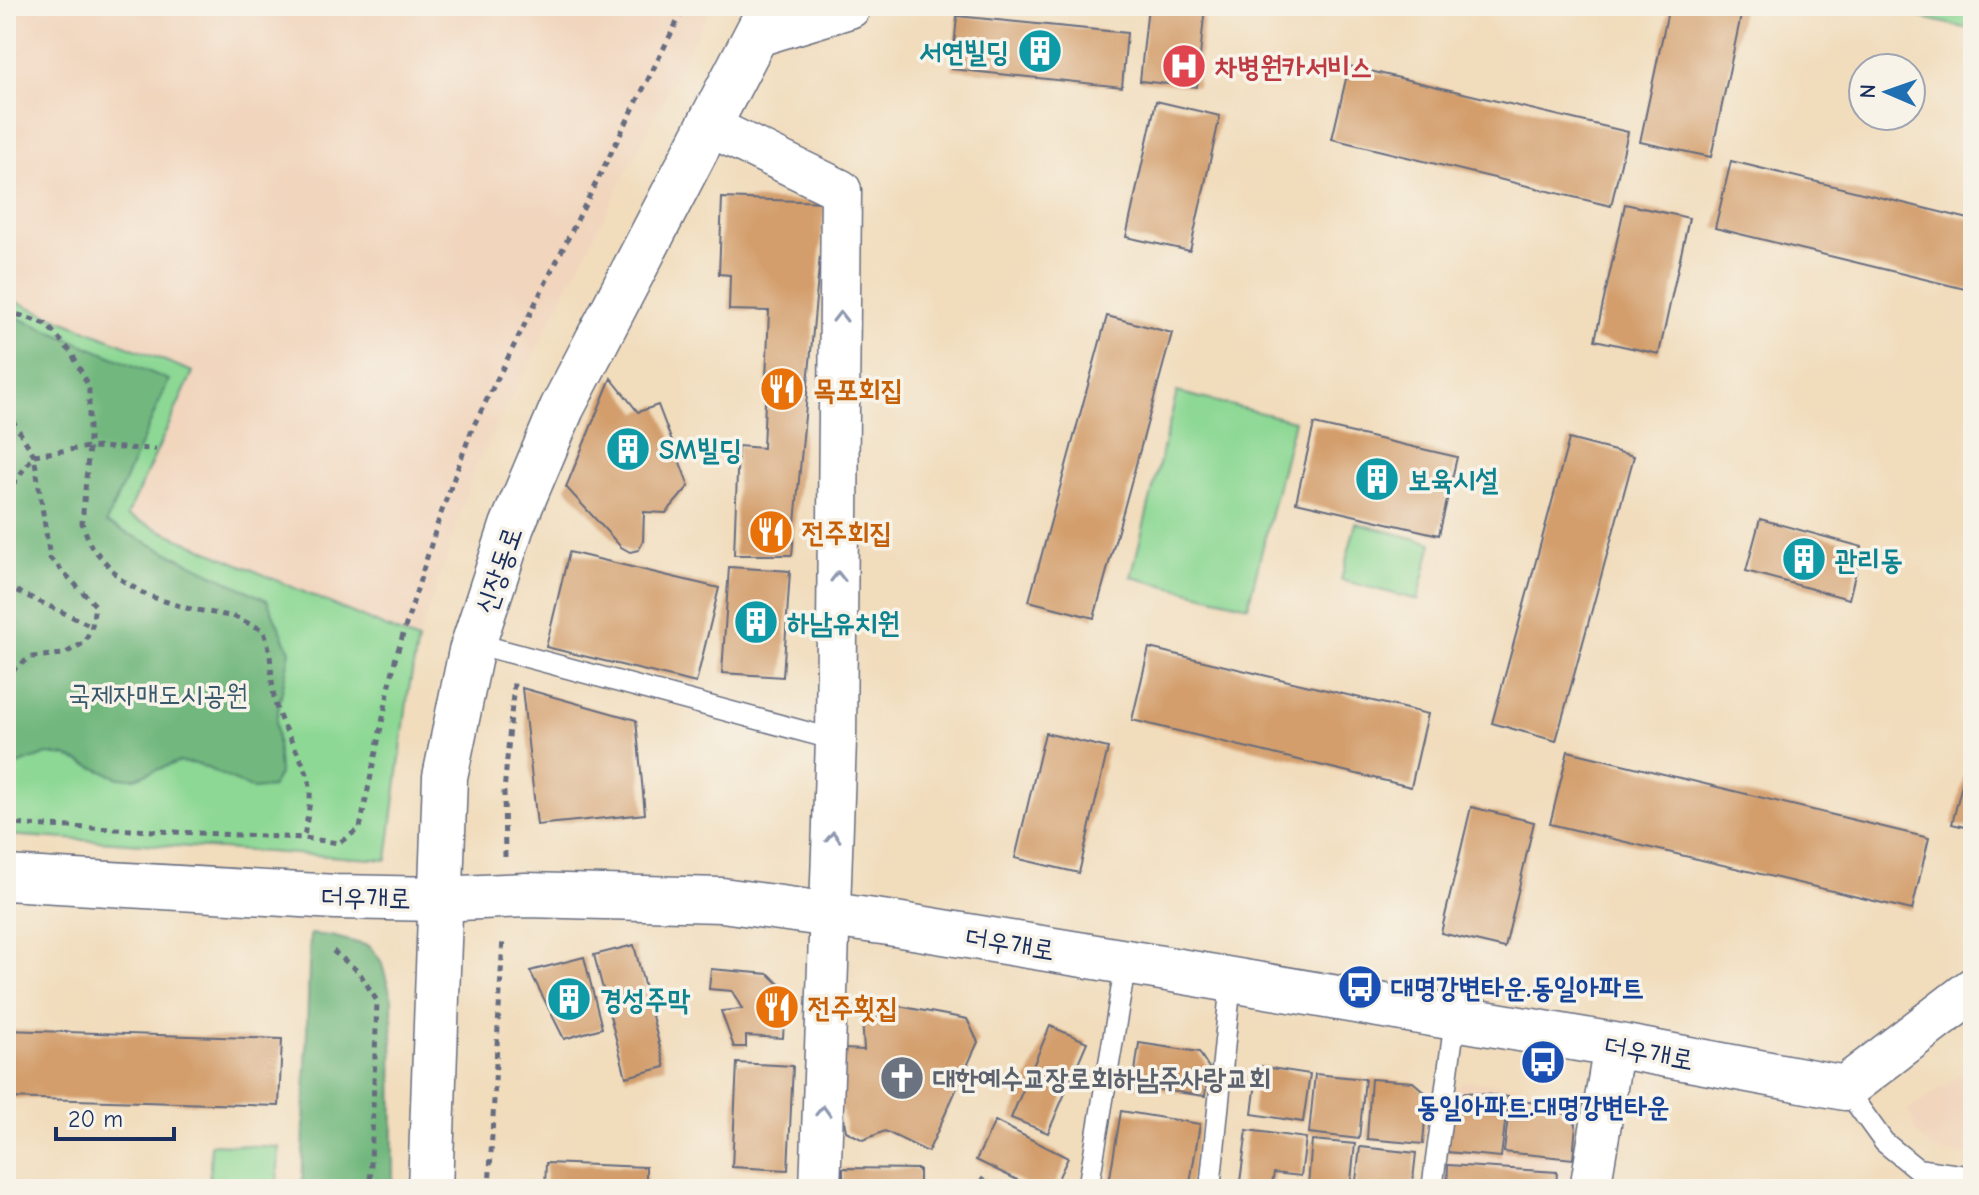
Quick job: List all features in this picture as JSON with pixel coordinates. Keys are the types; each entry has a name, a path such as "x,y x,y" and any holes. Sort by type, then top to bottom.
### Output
{"street":[{"path":"764,20 849,6"},
{"name":"신장동로","path":"430,1189 445,777 474,643 512,526 562,408 764,20"},
{"path":"709,126 841,190 836,740 820,1189"},
{"name":"더우개로","path":"6,878 336,897 439,899 506,895 722,900 1126,962 1614,1045 1845,1088"},
{"path":"1845,1088 1973,990"},
{"path":"1590,1189 1614,1045"}],"lane":[{"path":"474,643 836,740"},
{"path":"1088,1189 1126,962"},
{"path":"1210,1189 1231,981"},
{"path":"1432,1189 1455,1020"},
{"path":"1845,1088 1884,1142 1917,1169 1973,1177"}],"path":[{"path":"6,824 304,838 339,843 360,828 395,660 439,519 472,429 685,6"},
{"path":"6,313 46,324 71,352 89,387 89,447 82,523 91,546 120,579 146,595 186,608 235,617 263,630 270,645 274,698 286,736 309,779 310,798 304,838"},
{"path":"6,410 34,455 50,558 95,605 92,626 85,642 64,654 31,657 6,675"},
{"path":"6,494 34,455 89,447 156,449"},
{"path":"6,586 92,626"},
{"path":"489,1189 506,895 504,792 517,655"},
{"path":"333,951 359,972 377,1001 370,1189"}],"shaded area":[{"path":"6,6 711,6 475,469 418,641 127,516 192,372 6,297"},
{"path":"1973,1065 1973,1156 1933,1150 1915,1132 1909,1111"},
{"path":"1465,1081 1564,1093 1583,1117 1572,1189 1433,1189 1444,1099"}],"green space":[{"path":"1947,6 1973,6 1973,30 1915,16"},
{"name":"국제자매도시공원","path":"6,298 193,372 127,516 418,641 408,694 387,860 6,835"},
{"path":"6,313 169,380 106,523 267,600 290,651 276,721 279,774 272,787 253,789 198,764 178,762 135,778 119,778 66,756 47,754 6,769"},
{"path":"1177,392 1294,421 1248,606 1131,577"},
{"path":"1356,523 1432,543 1418,600 1341,580"},
{"path":"310,934 369,946 381,961 392,999 393,1189 302,1189"},
{"path":"211,1144 279,1147 277,1189 209,1189"}],"building":[{"path":"1148,6 1205,6 1197,87 1140,81"},
{"path":"1669,6 1743,6 1711,157 1640,142"},
{"name":"서연빌딩","path":"957,16 1127,33 1122,87 952,69"},
{"path":"1349,66 1628,132 1611,206 1332,139"},
{"path":"1156,101 1220,116 1190,251 1126,237"},
{"path":"1731,161 1973,220 1973,291 1715,228"},
{"path":"722,198 825,202 792,555 734,555 738,446 763,448 769,311 729,310 730,275 719,274"},
{"path":"1625,204 1689,218 1659,354 1595,340"},
{"path":"1107,316 1172,333 1094,618 1029,601"},
{"name":"SM빌딩","path":"611,378 638,412 658,405 689,486 666,513 644,512 643,541 639,550 630,552 621,547 566,487"},
{"name":"보육시설","path":"1314,424 1457,457 1439,535 1296,502"},
{"path":"1569,439 1634,456 1556,741 1492,723"},
{"name":"관리동","path":"1760,519 1862,547 1849,599 1746,571"},
{"path":"569,552 719,588 696,683 546,647"},
{"name":"하남유치원","path":"729,567 790,571 783,677 722,673"},
{"path":"1149,648 1428,714 1411,787 1132,720"},
{"path":"522,688 636,720 645,814 537,825"},
{"path":"1045,733 1108,748 1079,873 1015,858"},
{"path":"1973,744 1973,829 1952,824"},
{"path":"1568,751 1929,838 1912,910 1550,824"},
{"path":"1471,807 1534,822 1505,948 1441,933"},
{"path":"634,945 665,1067 626,1077 594,955"},
{"name":"경성주막","path":"584,957 602,1028 564,1039 530,971"},
{"path":"711,969 769,974 781,986 785,1004 783,1038 746,1036 746,1047 734,1047 721,1011 742,1009 732,991 709,989"},
{"name":"대한예수교장로회하남주사랑교회","path":"861,999 967,1019 978,1042 928,1152 885,1131 863,1140 846,1131 841,1105 843,1049 864,1050"},
{"path":"1050,1026 1087,1042 1048,1133 1011,1118"},
{"path":"6,1030 282,1039 279,1106 6,1098"},
{"path":"1139,1043 1199,1052 1209,1068 1205,1096 1133,1086"},
{"path":"737,1063 793,1066 788,1170 732,1167"},
{"path":"1258,1066 1310,1074 1303,1122 1252,1114"},
{"path":"1315,1074 1365,1079 1359,1139 1309,1133"},
{"path":"1371,1079 1413,1082 1427,1094 1423,1144 1367,1139"},
{"path":"1465,1092 1508,1097 1501,1157 1447,1152 1452,1104"},
{"path":"1510,1100 1554,1105 1576,1124 1573,1159 1504,1152"},
{"path":"1121,1111 1200,1124 1189,1189 1146,1189 1109,1183"},
{"path":"995,1121 1068,1158 1053,1189 1036,1189 976,1160"},
{"path":"1247,1130 1306,1138 1301,1176 1274,1173 1271,1189 1239,1189"},
{"path":"1312,1140 1355,1144 1350,1189 1308,1185"},
{"path":"1360,1147 1416,1153 1412,1189 1355,1189"},
{"path":"546,1163 646,1167 646,1189 545,1189"},
{"path":"1448,1165 1557,1172 1556,1189 1447,1189"},
{"path":"843,1168 919,1169 919,1189 843,1189"},
{"path":"982,1178 1000,1189 975,1189"}],"place":[{"name":"서연빌딩","path":"1040,51"},
{"name":"차병원카서비스","path":"1184,66"},
{"name":"목포회집","path":"782,389"},
{"name":"SM빌딩","path":"628,449"},
{"name":"보육시설","path":"1377,479"},
{"name":"전주회집","path":"771,532"},
{"name":"관리동","path":"1804,559"},
{"name":"하남유치원","path":"756,622"},
{"name":"대명강변타운.동일아파트","path":"1360,987"},
{"name":"경성주막","path":"569,999"},
{"name":"전주횟집","path":"777,1007"},
{"name":"동일아파트.대명강변타운","path":"1543,1062"},
{"name":"대한예수교장로회하남주사랑교회","path":"902,1078"}]}
